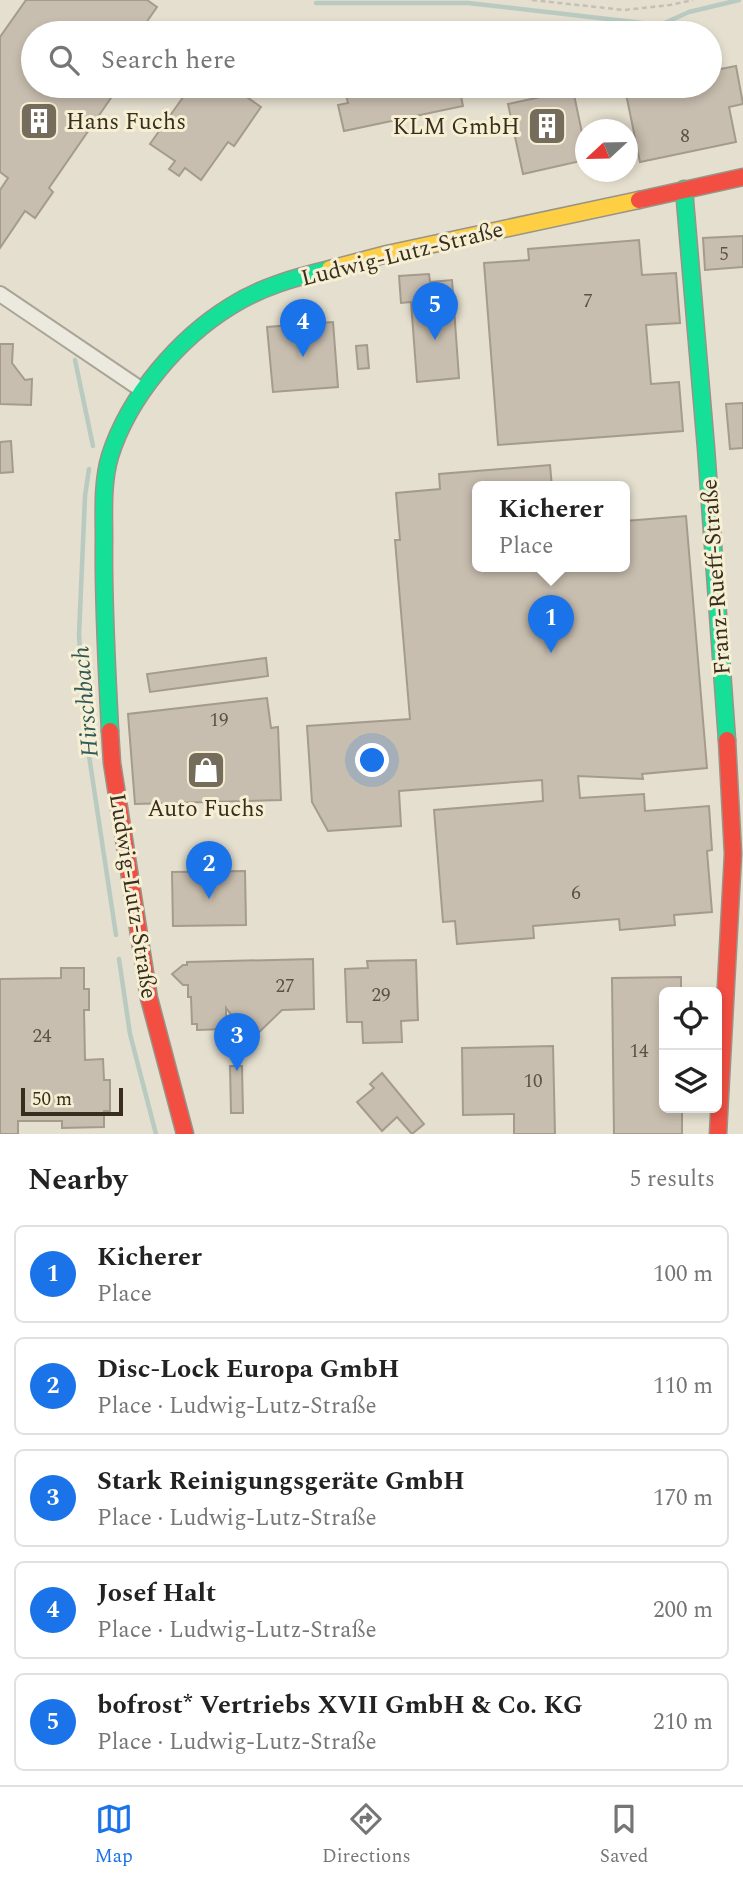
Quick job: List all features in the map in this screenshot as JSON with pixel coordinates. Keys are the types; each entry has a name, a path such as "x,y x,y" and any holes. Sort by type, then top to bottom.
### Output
{"street":[{"name":"Ludwig-Lutz-Straße","path":"185,1134 149,998 111,750 103,604 104,494 110,457 118,435 142,390 184,343 231,306 270,287 387,254 743,177"},
{"name":"Franz-Rueff-Straße","path":"684,189 706,448 733,855 718,1134"},
{"path":"0,294 142,390"}],"path":[{"path":"533,0 624,9 693,0"}],"building":[{"name":"Hans Fuchs","path":"26,0 147,0 157,7 147,21 21,21 21,98 111,98 49,188 53,192 35,218 25,211 0,248 0,190 8,178 0,172 0,37"},
{"path":"736,66 743,104 729,107 736,142 640,162 638,119 631,119 627,98 722,98 722,69"},
{"path":"183,98 248,98 261,107 234,146 228,142 201,180 185,168 179,176 169,169 175,161 150,144"},
{"path":"347,98 461,98 463,106 344,131 338,105 348,103"},
{"name":"KLM GmbH","path":"536,98 575,98 579,119 575,119 575,162 523,174 508,104"},
{"path":"743,236 743,267 705,270 703,238"},
{"path":"639,240 642,275 676,273 680,323 646,325 651,384 679,382 683,431 498,445 484,263 529,260 528,249"},
{"path":"429,274 430,282 452,280 459,378 417,382 411,302 401,303 399,276"},
{"path":"333,322 338,387 273,392 267,327"},
{"path":"0,344 13,344 12,363 25,380 32,379 31,405 0,404"},
{"path":"367,345 369,368 358,369 356,346"},
{"path":"743,403 743,448 730,449 726,404"},
{"path":"11,441 13,472 0,473 0,442"},
{"path":"550,465 551,481 472,481 472,572 630,572 630,521 686,516 707,768 642,774 643,779 578,776 580,798 644,794 645,811 709,806 712,850 707,851 712,912 674,915 675,925 620,930 619,919 533,926 534,938 457,944 455,921 443,922 434,810 543,801 542,780 399,791 401,826 328,831 312,802 307,726 410,719 395,540 400,540 396,493 440,489 439,474"},
{"path":"266,658 268,676 150,692 147,674"},
{"name":"Auto Fuchs","path":"267,698 271,728 278,727 281,800 135,804 128,714"},
{"path":"245,871 246,925 173,926 172,872"},
{"path":"313,959 314,1009 282,1010 251,1040 226,1008 226,1029 197,1030 197,1024 192,1024 188,985 183,985 172,974 187,965 187,962"},
{"path":"416,960 418,1020 401,1021 402,1042 363,1043 362,1022 347,1022 345,969 368,968 367,961"},
{"path":"61,968 84,968 84,989 89,989 89,1010 84,1010 85,1060 103,1059 104,1080 110,1080 110,1111 104,1111 104,1127 62,1128 62,1121 18,1121 18,1134 0,1134 0,979 61,978"},
{"path":"681,977 681,987 659,987 659,1113 682,1113 682,1134 614,1134 612,978"},
{"path":"553,1046 555,1134 514,1134 514,1114 463,1115 462,1048"},
{"path":"230,1066 242,1066 243,1113 231,1113"},
{"path":"382,1073 424,1124 412,1134 397,1117 382,1131 357,1102 374,1088 370,1084"}],"waterway":[{"name":"Hirschbach","path":"669,21 689,12 739,0"},
{"name":"Hirschbach","path":"316,3 468,3 625,21"},
{"name":"Hirschbach","path":"75,360 93,446"},
{"name":"Hirschbach","path":"89,469 85,496 79,635 85,729 116,935"},
{"name":"Hirschbach","path":"119,959 130,1034 156,1134"}],"traffic: fast":[{"path":"684,189 727,740"},
{"path":"110,731 104,498 107,466 119,434 158,370 193,334 212,319 242,299 267,288 330,269"}],"traffic: slow":[{"path":"330,269 387,254 639,200"}],"traffic: jam":[{"path":"639,200 743,177"},
{"path":"110,731 112,763 149,998 185,1134"},
{"path":"718,1134 733,854 727,740"}],"place":[{"name":"Hans Fuchs","path":"39,121"},
{"name":"KLM GmbH","path":"547,126"},
{"name":"bofrost* Vertriebs XVII GmbH & Co. KG","path":"435,340"},
{"name":"Josef Halt","path":"303,357"},
{"name":"Kicherer","path":"551,653"},
{"name":"Auto Fuchs","path":"206,770"},
{"name":"Disc-Lock Europa GmbH","path":"209,899"},
{"name":"Stark Reinigungsgeräte GmbH","path":"237,1071"}]}
